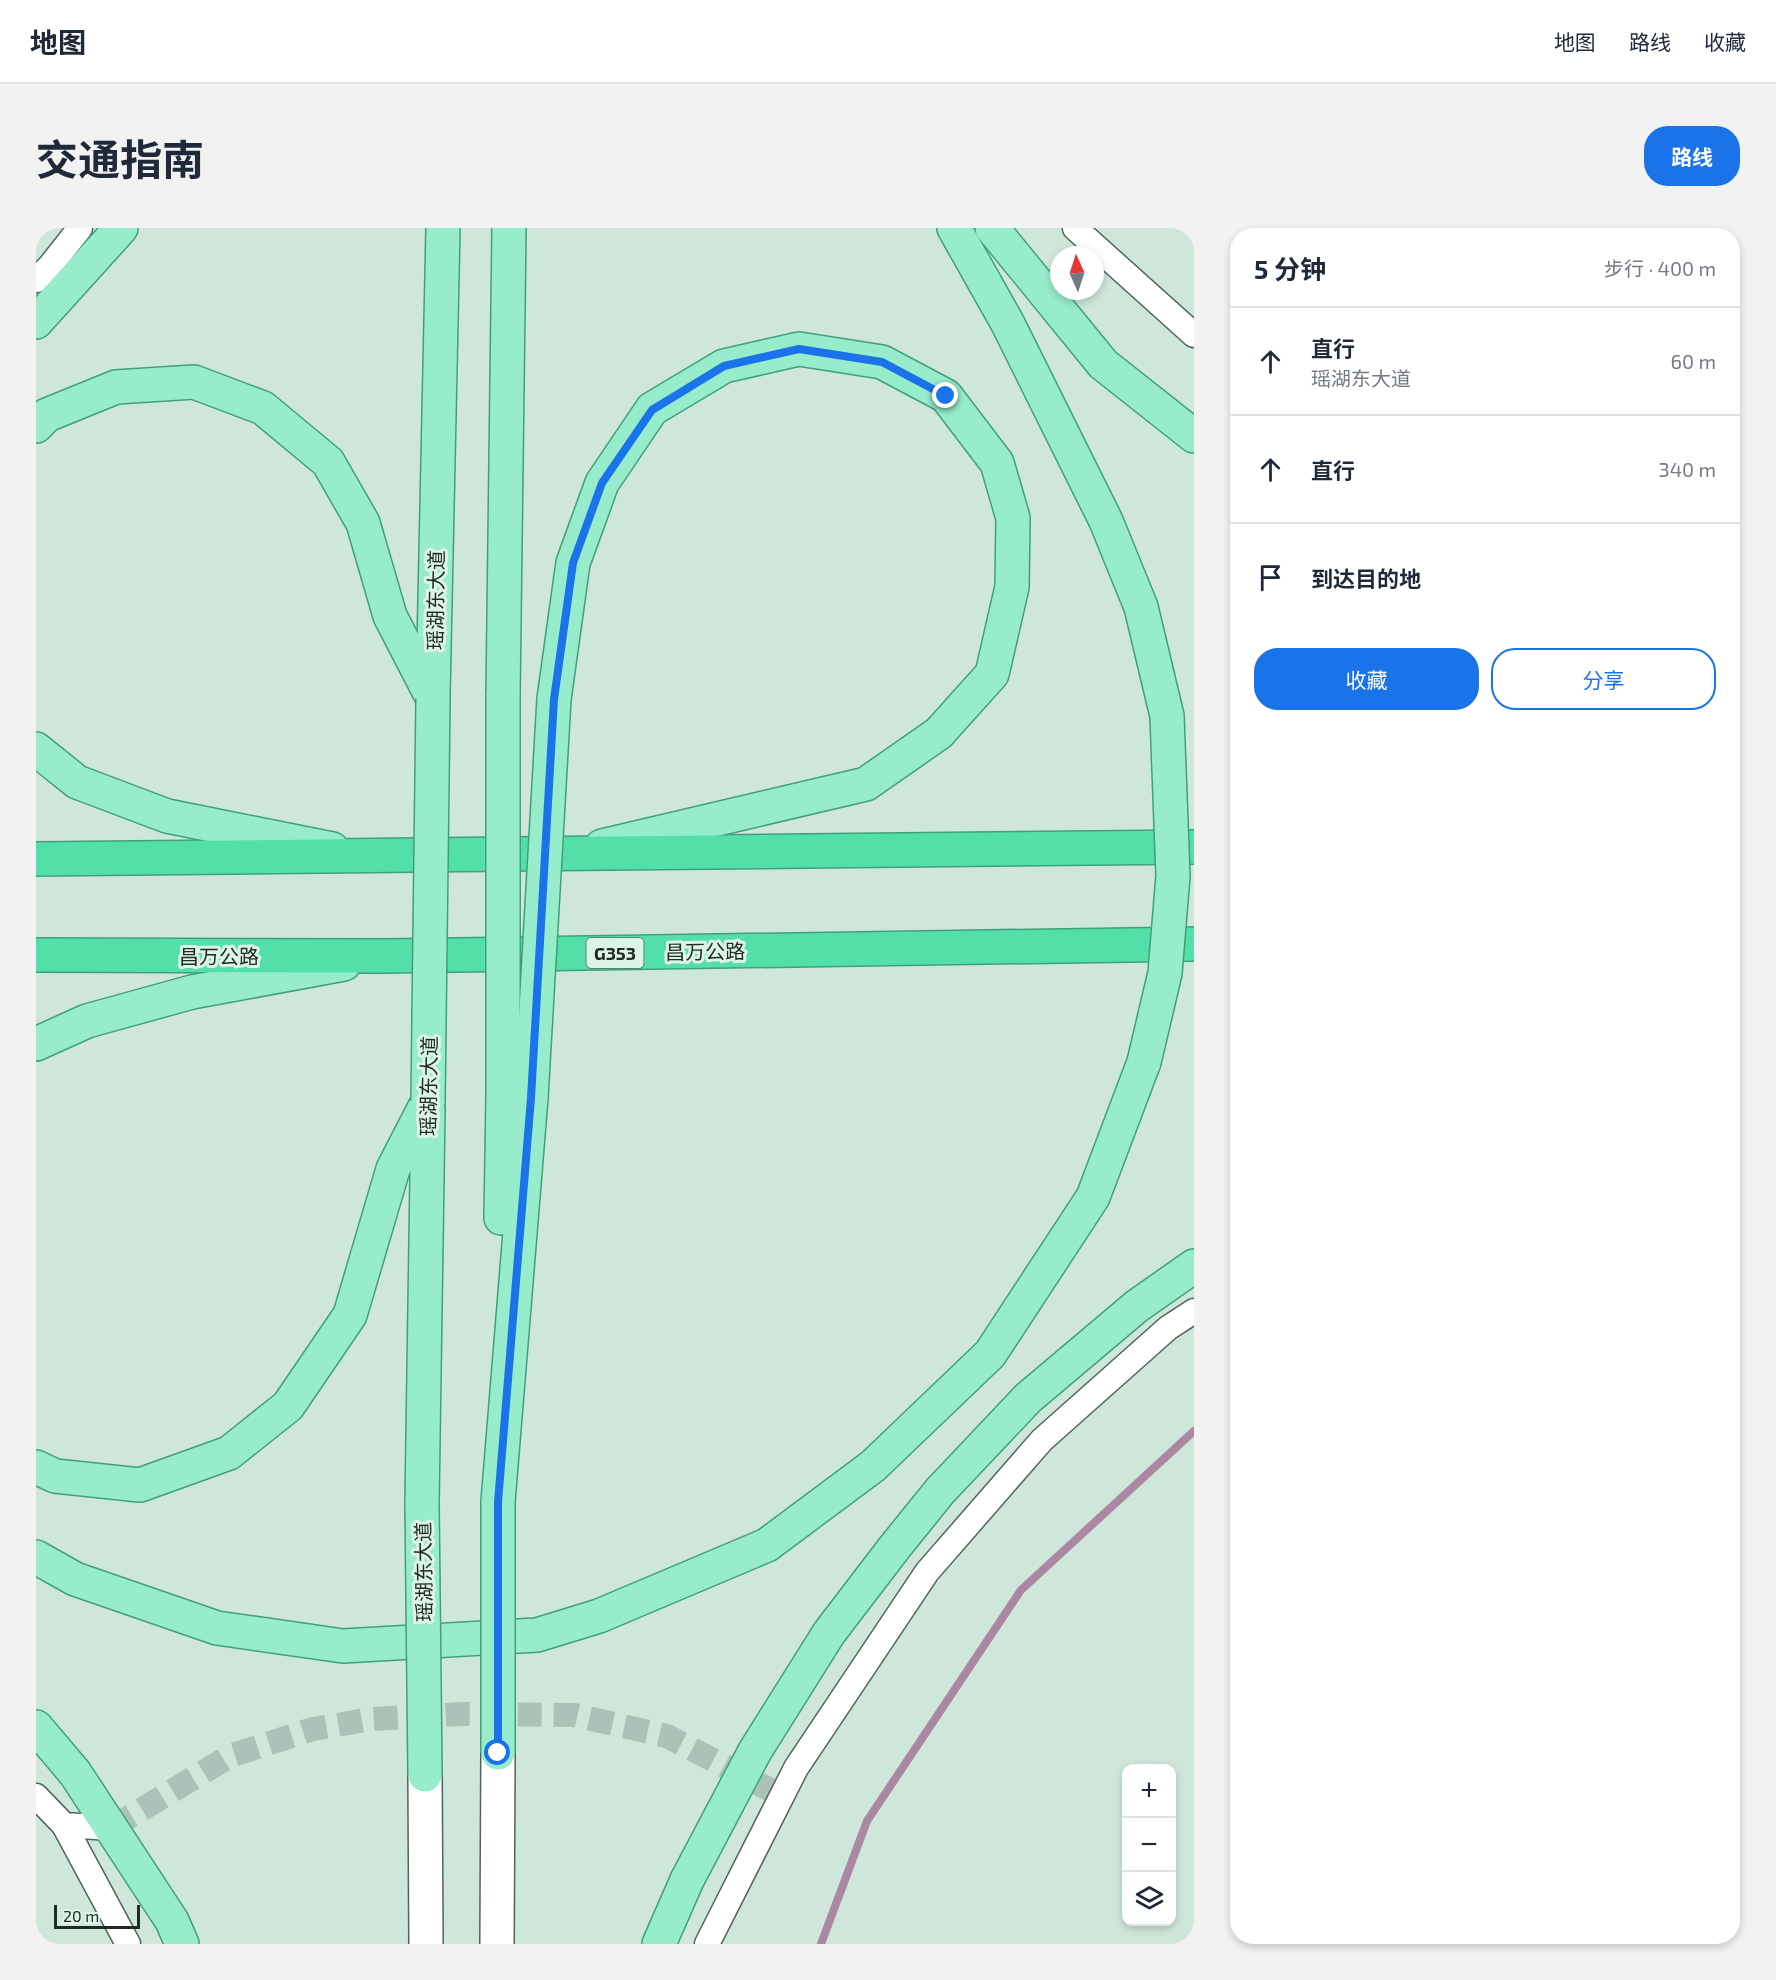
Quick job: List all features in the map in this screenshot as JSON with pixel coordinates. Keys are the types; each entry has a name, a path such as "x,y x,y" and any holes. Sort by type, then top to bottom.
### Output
{"highway":[{"path":"36,859 1194,847"},
{"name":"昌万公路","path":"36,955 384,956 1194,944"}],"main road":[{"path":"36,322 121,228"},
{"name":"瑶湖东大道","path":"426,1944 422,1503 433,699 443,228"},
{"path":"509,228 503,696 517,1097"},
{"path":"36,1557 75,1579 217,1628 343,1646 537,1635 599,1616 767,1545 873,1466 990,1354 1093,1197 1144,1062 1165,973 1173,876 1167,716 1141,607 1106,521 1008,324 954,228"},
{"path":"992,228 1104,364 1194,436"},
{"path":"497,1944 498,1502 517,1097 554,699 573,563 602,483 652,410 724,366 799,349 882,362 946,396 997,463 1013,518 1012,587 992,674 939,733 866,784 572,853"},
{"path":"36,426 47,415 116,387 194,382 263,408 328,462 363,523 390,616 433,699"},
{"path":"36,749 77,782 167,816 366,856"},
{"path":"36,1044 87,1021 192,993 384,956"},
{"path":"36,1467 55,1476 140,1485 229,1454 288,1406 350,1315 393,1169 428,1101"},
{"path":"659,1944 687,1880 755,1751 829,1633 894,1548 940,1491 1028,1398 1137,1306 1194,1266"},
{"path":"36,1727 75,1773 172,1921 182,1944"}],"street":[{"path":"36,280 80,228"},
{"path":"1075,228 1194,335"},
{"path":"707,1944 796,1768 927,1572 1042,1440 1168,1328 1194,1311"},
{"path":"36,1796 64,1825 128,1944"},
{"path":"64,1825 111,1828"}],"waterway":[{"path":"821,1944 867,1821 1021,1590 1194,1431"}],"tunnel":[{"path":"111,1828 230,1756 313,1729 372,1719 461,1714 574,1715 667,1736 782,1796"}],"route":[{"path":"498,1753 498,1502 531,1098 554,699 573,563 602,483 652,410 724,366 799,349 882,362 946,396"}]}
